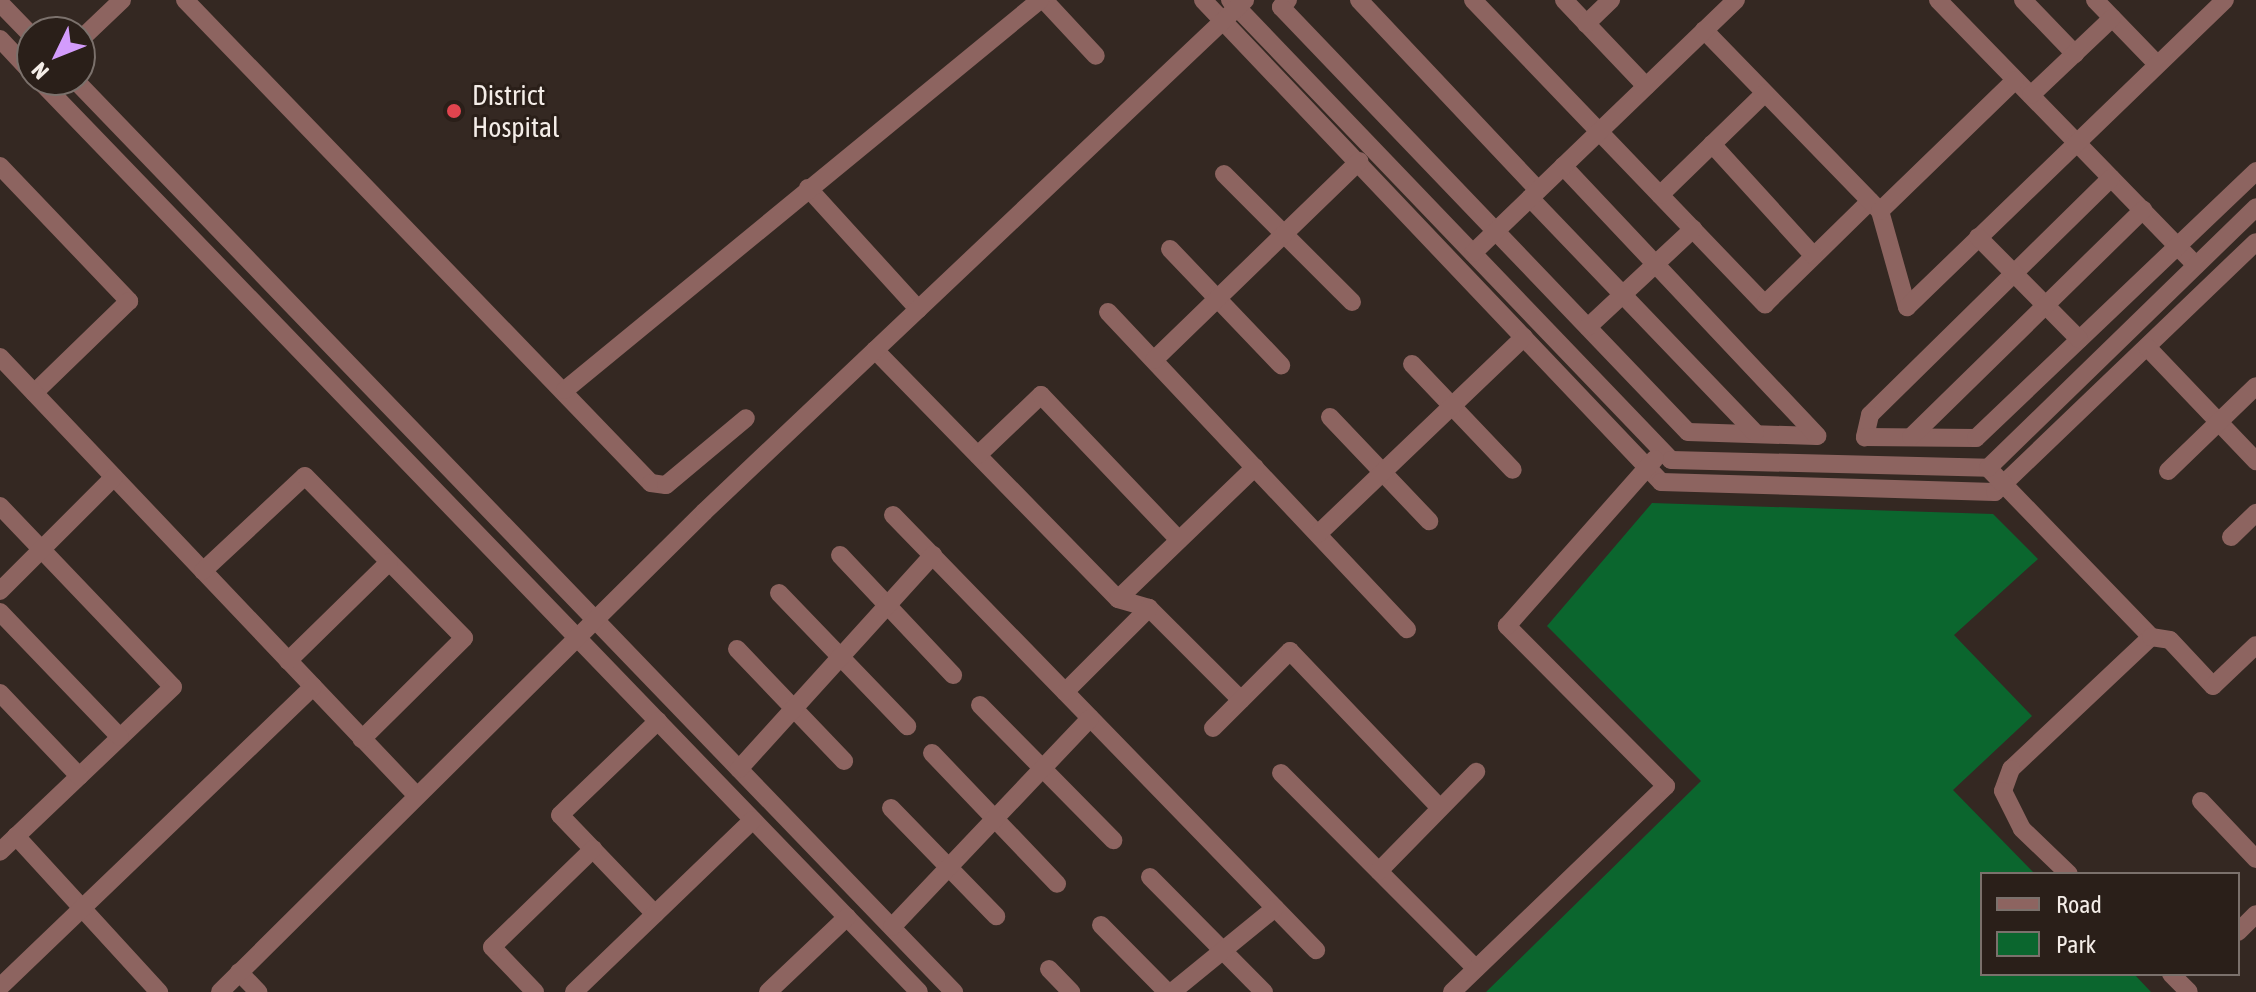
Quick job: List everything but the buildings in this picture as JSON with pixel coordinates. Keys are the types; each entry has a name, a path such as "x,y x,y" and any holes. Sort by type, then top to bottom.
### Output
{"street":[{"path":"96,25 122,0"},
{"path":"185,0 660,487 746,418"},
{"path":"565,390 808,188 1042,0 1096,56"},
{"path":"1203,0 1234,7 1671,460 1988,468 2151,637 2170,640 2213,686 2252,658"},
{"path":"1288,0 1281,7 1688,432 1817,436 1563,166"},
{"path":"1359,0 1623,295 1755,433"},
{"path":"1473,0 1765,304 1814,256 1875,206 2015,80"},
{"path":"1564,0 1646,86"},
{"path":"1586,24 1611,0"},
{"path":"1473,253 1736,0"},
{"path":"1938,0 2196,265"},
{"path":"2023,0 2075,54"},
{"path":"2095,0 2157,64"},
{"path":"1704,30 1875,206 1907,307 2220,2"},
{"path":"0,3 16,20"},
{"path":"1234,7 1359,161 1661,482 1995,492 2256,242"},
{"path":"220,992 577,637 1234,7"},
{"path":"2031,95 2112,18"},
{"path":"0,39 16,56"},
{"path":"1660,195 1765,93"},
{"path":"54,96 919,992"},
{"path":"90,96 954,992"},
{"path":"1712,144 1814,256"},
{"path":"1154,360 1359,161"},
{"path":"2111,178 1870,415 1865,437 1976,438 2256,171"},
{"path":"3,174 129,301 34,393"},
{"path":"1224,174 1352,302"},
{"path":"808,188 918,309"},
{"path":"1988,468 2256,207"},
{"path":"1911,437 2143,210"},
{"path":"1588,327 1693,229"},
{"path":"1978,237 2079,339"},
{"path":"1170,249 1281,365"},
{"path":"1108,312 1407,629"},
{"path":"1318,534 1524,337"},
{"path":"2147,347 2256,461"},
{"path":"875,350 1118,599 1149,608 1241,700"},
{"path":"0,357 417,796"},
{"path":"1412,364 1513,470"},
{"path":"2168,471 2256,386"},
{"path":"978,455 1041,395 1179,540"},
{"path":"1330,417 1429,521"},
{"path":"1452,992 1666,786 1507,626 1662,451"},
{"path":"1118,599 1255,467"},
{"path":"203,571 305,476 464,638 362,739"},
{"path":"0,591 114,477"},
{"path":"0,506 173,687 0,852"},
{"path":"2231,537 2256,513"},
{"path":"893,515 1316,950"},
{"path":"840,555 953,675"},
{"path":"739,769 933,555"},
{"path":"288,661 389,562"},
{"path":"779,593 907,726"},
{"path":"1065,692 1149,608"},
{"path":"0,612 120,737"},
{"path":"2067,872 2022,829 2003,791 2011,769 2151,637"},
{"path":"737,649 844,761"},
{"path":"1213,728 1290,651 1440,808"},
{"path":"0,987 313,687"},
{"path":"0,693 79,776"},
{"path":"980,705 1113,840"},
{"path":"892,927 1090,718"},
{"path":"655,914 560,815 658,721"},
{"path":"932,753 1057,884"},
{"path":"1379,871 1476,772"},
{"path":"1281,773 1476,969"},
{"path":"2201,801 2256,859"},
{"path":"891,808 996,916"},
{"path":"574,992 753,820"},
{"path":"16,836 159,992"},
{"path":"535,992 492,947 593,849"},
{"path":"1150,877 1264,992"},
{"path":"1101,925 1170,992 1275,908"},
{"path":"2240,930 2256,914"},
{"path":"768,992 847,917"},
{"path":"1049,969 1071,992"},
{"path":"239,972 258,992"}],"green space":[{"path":"1652,503 1993,514 2038,559 1954,635 2032,716 1953,790 2033,872 1980,872 1980,976 2136,976 2151,992 1486,992 1701,781 1547,626"}],"place":[{"name":"District Hospital","path":"454,111"}]}
